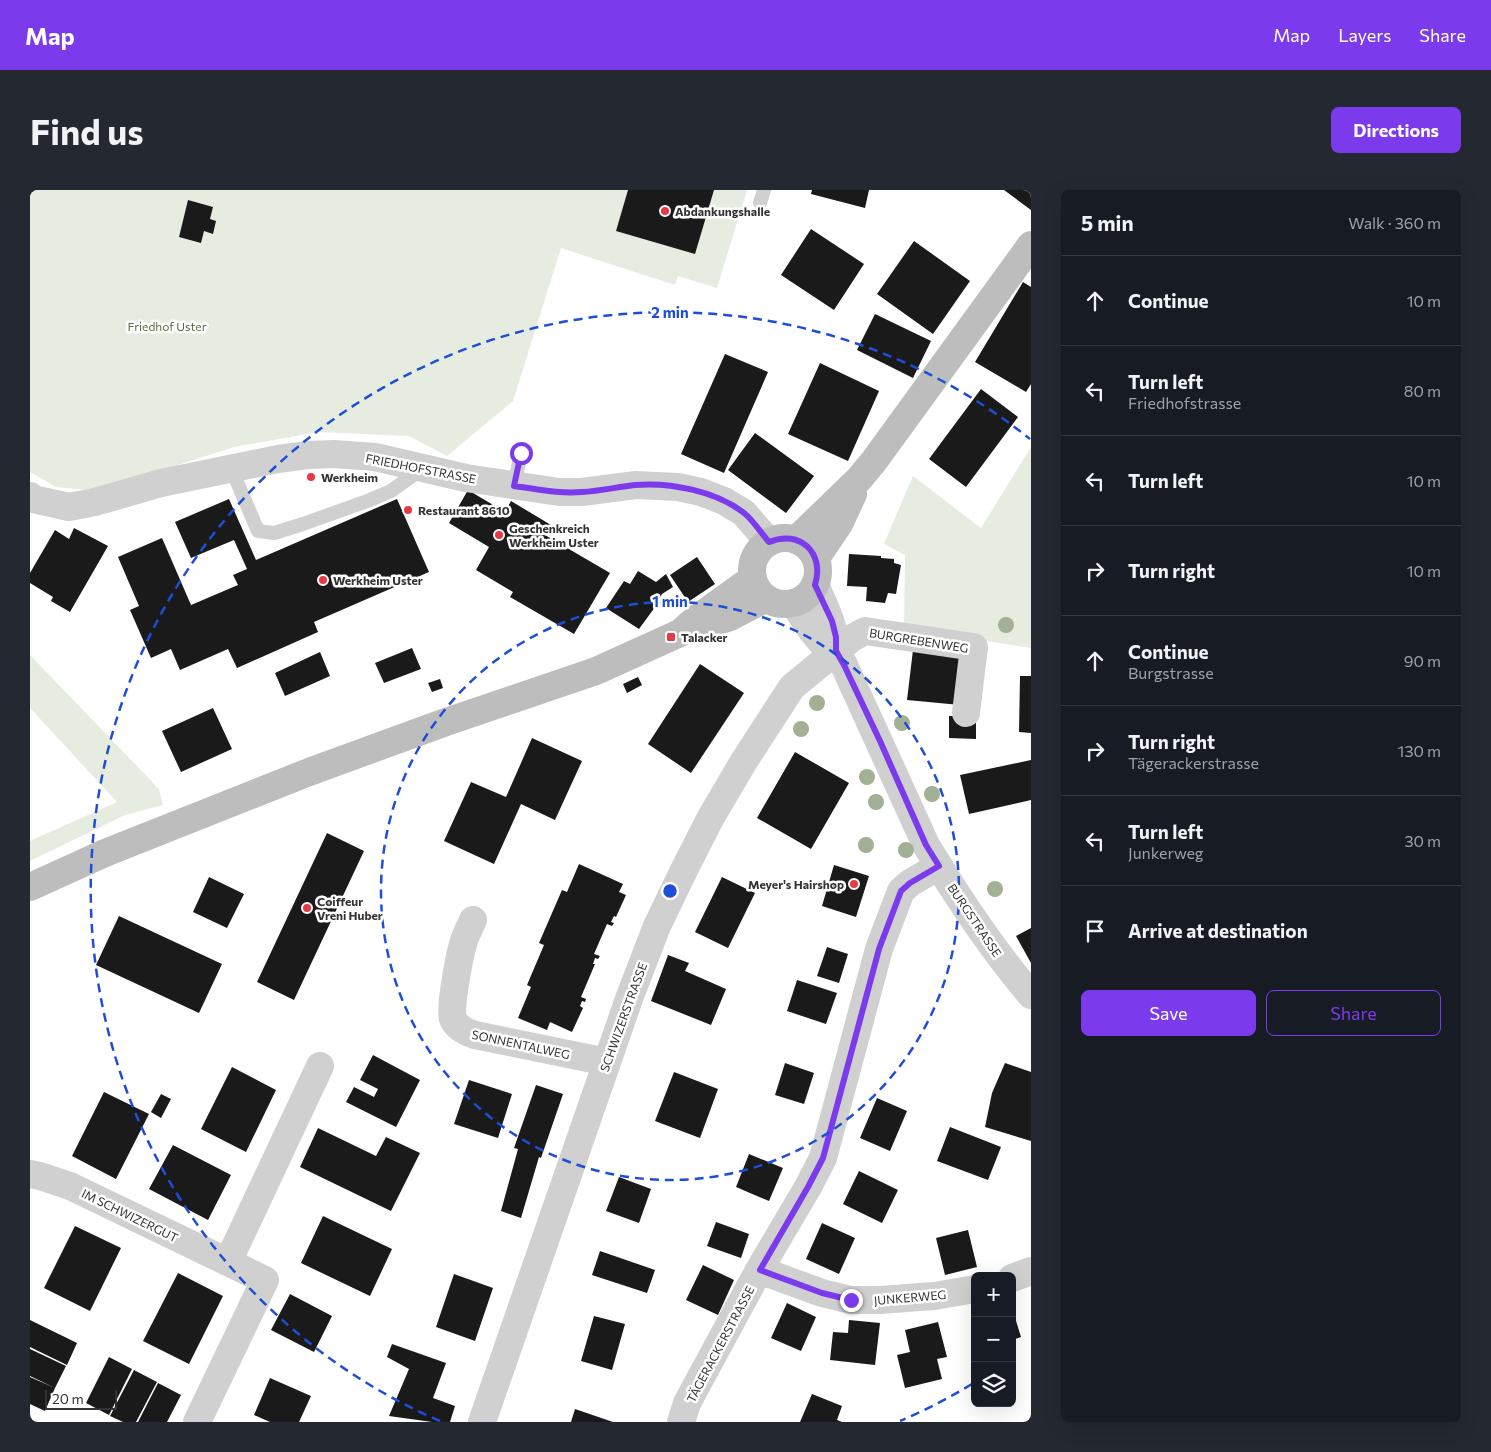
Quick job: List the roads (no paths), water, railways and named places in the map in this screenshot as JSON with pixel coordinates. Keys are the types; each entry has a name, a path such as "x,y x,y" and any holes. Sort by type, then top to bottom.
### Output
{"main road":[{"path":"796,540 860,479 1031,244"},
{"path":"816,558 839,524 860,479"},
{"path":"777,538 796,540 811,550 816,558 818,576 815,585 810,593 793,603 774,602 759,588 752,568 755,557 760,548 777,538"},
{"path":"30,887 105,853 309,772 596,670 680,633 696,618 759,588"}],"street":[{"name":"FRIEDHOFSTRASSE","path":"30,496 33,499 69,507 95,502 161,483 231,468 278,459 334,454 375,457 466,478 559,492 582,492 636,485 678,487 700,492 744,513 769,542"},
{"name":"BURGSTRASSE","path":"815,585 832,621 836,637 836,651 876,733 926,845 980,929 1031,995"},
{"name":"BURGSTRASSE","path":"793,603 822,643 836,651"},
{"name":"BURGREBENWEG","path":"836,651 852,638 865,631 974,647 966,713"},
{"name":"SCHWIZERSTRASSE","path":"482,1422 637,977 658,926 711,817 744,761 792,687 836,651"},
{"name":"TÄGERACKERSTRASSE","path":"681,1422 688,1403 823,1158 879,949 901,891 910,883 939,866"},
{"name":"SONNENTALWEG","path":"473,920 461,951 452,1009 453,1020 457,1025 475,1035 607,1062"},
{"path":"228,1262 320,1066"},
{"name":"IM SCHWIZERGUT","path":"30,1174 70,1186 265,1280 197,1422"},
{"name":"JUNKERWEG","path":"760,1270 822,1293 851,1300 934,1296 971,1290"},
{"path":"1016,1277 1031,1271"}],"lane":[{"path":"514,486 521,453"},
{"path":"231,468 258,531 274,533 391,491 423,468"}],"place":[{"name":"Abdankungshalle","path":"665,211"},
{"name":"Werkheim","path":"311,477"},
{"name":"Restaurant 8610","path":"408,510"},
{"name":"Geschenkreich Werkheim Uster","path":"499,535"},
{"name":"Werkheim Uster","path":"323,580"},
{"name":"Talacker","path":"671,637"},
{"name":"Meyer's Hairshop","path":"854,884"},
{"name":"Coiffeur Vreni Huber","path":"307,908"}],"park label":[{"name":"Friedhof Uster","path":"167,326"}]}
